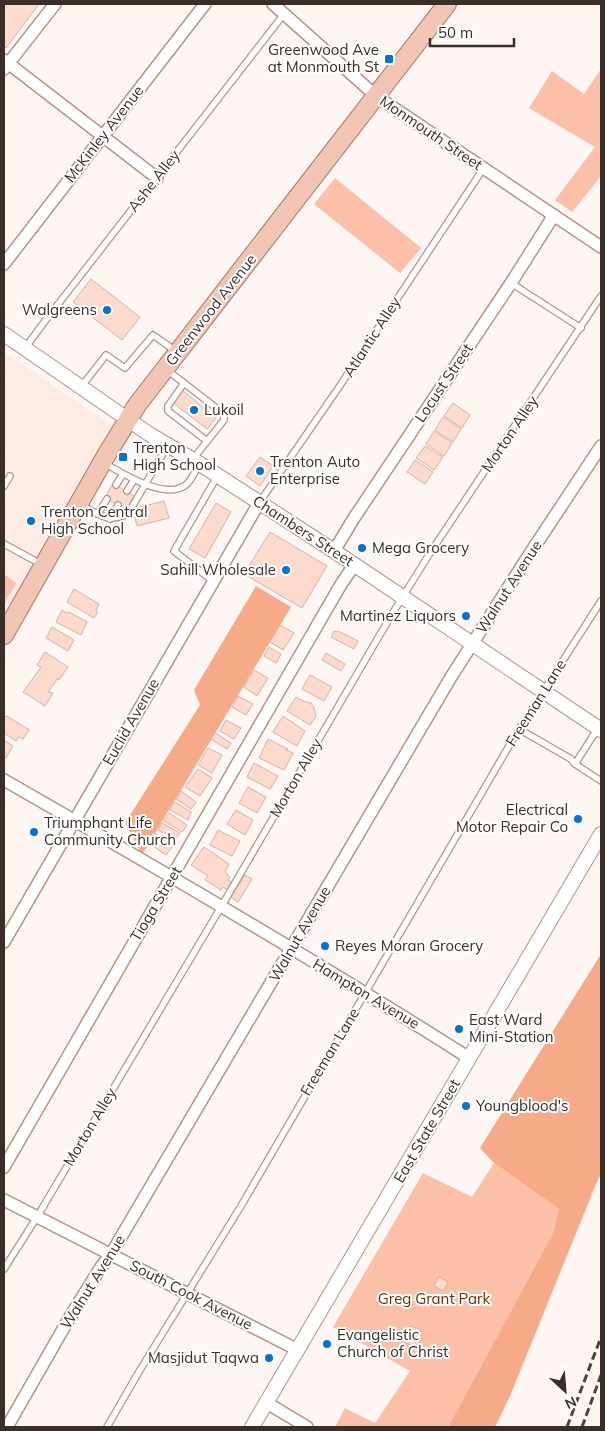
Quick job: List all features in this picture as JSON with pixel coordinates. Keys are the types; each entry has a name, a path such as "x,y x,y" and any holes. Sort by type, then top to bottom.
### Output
{"main road":[{"name":"Greenwood Avenue","path":"4,635 137,405 447,4"}],"street":[{"path":"54,4 5,64 157,178"},
{"name":"McKinley Avenue","path":"4,264 205,4"},
{"name":"Monmouth Street","path":"273,4 376,96 601,246"},
{"name":"Locust Street","path":"334,551 354,518 512,283 554,215"},
{"name":"Chambers Street","path":"4,334 168,445 334,551 600,729"},
{"name":"Walnut Avenue","path":"8,1427 70,1317 100,1267 111,1254 472,643 601,446"},
{"name":"Euclid Avenue","path":"4,942 259,503"},
{"name":"Tioga Street","path":"4,1167 144,923 354,565"},
{"name":"Hampton Avenue","path":"4,780 365,992 469,1058"},
{"name":"East State Street","path":"252,1427 601,834"},
{"name":"South Cook Avenue","path":"4,1200 298,1350"},
{"path":"267,1402 308,1427"}],"lane":[{"name":"Ashe Alley","path":"25,348 284,14"},
{"name":"Atlantic Alley","path":"259,503 337,390 483,169"},
{"path":"512,283 581,328"},
{"name":"Morton Alley","path":"4,1269 222,907 392,614 430,553 601,296"},
{"path":"81,387 106,355 126,368 153,335 177,352"},
{"path":"103,462 145,485 166,489 179,489 187,484 207,441 224,420 224,414 165,368"},
{"path":"184,383 168,406 168,411 207,441"},
{"path":"79,504 106,519 118,518 128,514 168,445"},
{"path":"116,485 123,474"},
{"path":"4,486 10,476"},
{"path":"213,581 174,551 218,476"},
{"path":"127,491 134,480"},
{"path":"98,514 107,499"},
{"path":"110,518 118,505"},
{"path":"4,544 43,565"},
{"name":"Freeman Lane","path":"107,1427 186,1293 196,1281 519,728 601,601"},
{"path":"519,728 571,759 575,764 601,781"},
{"path":"575,764 600,729"}],"shaded area":[{"name":"Trenton Central High School","path":"4,352 113,426 4,616"},
{"path":"256,586 291,607 142,855 125,823 200,705 194,690"},
{"path":"601,954 601,1175 510,1396 495,1427 448,1427 553,1233 559,1209 494,1163 480,1148"}],"green space":[{"path":"601,69 601,176 572,212 555,200 595,147 529,108 552,71 584,94"},
{"path":"335,178 421,248 400,273 314,204"},
{"path":"4,574 16,583 4,604"},
{"name":"Greg Grant Park","path":"494,1163 559,1209 553,1233 448,1427 335,1427 345,1408 375,1423 410,1371 333,1327 423,1173 472,1197"}],"building":[{"path":"4,4 39,4 6,48 4,46"},
{"name":"Walgreens","path":"91,279 140,317 122,340 73,302"},
{"name":"Lukoil","path":"182,390 216,418 207,429 172,402"},
{"path":"453,403 470,415 462,428 444,416"},
{"path":"443,417 461,429 453,442 435,430"},
{"path":"434,431 452,443 444,456 426,444"},
{"path":"425,446 443,457 434,470 416,458"},
{"name":"Trenton Auto Enterprise","path":"260,457 273,466 260,486 246,476"},
{"path":"415,460 433,472 425,484 407,472"},
{"path":"113,483 134,496 126,510 105,498"},
{"path":"164,501 169,518 137,526 133,509"},
{"path":"216,503 231,512 205,558 189,549"},
{"name":"Sahill Wholesale","path":"270,532 327,566 302,608 244,574"},
{"path":"74,589 99,604 96,610 98,612 94,618 67,602"},
{"path":"62,610 87,622 81,635 56,622"},
{"path":"280,625 294,633 283,650 270,642"},
{"path":"52,627 74,640 68,651 46,638"},
{"path":"334,631 338,631 358,641 354,649 331,637"},
{"path":"269,647 281,654 276,663 264,656"},
{"path":"45,652 68,667 48,692 53,693 45,706 23,692 41,667 37,665"},
{"path":"326,653 345,664 341,671 322,660"},
{"path":"254,670 268,678 257,696 244,687"},
{"path":"310,675 332,687 324,701 302,689"},
{"path":"238,696 253,704 246,715 232,707"},
{"path":"296,697 311,703 314,708 316,716 310,725 287,711"},
{"path":"7,716 29,730 23,739 19,737 16,741 4,733 4,718"},
{"path":"283,716 305,731 297,746 273,732"},
{"path":"226,720 241,728 234,739 220,731"},
{"path":"215,733 231,743 227,749 211,739"},
{"path":"268,739 293,753 284,770 259,758"},
{"path":"4,740 13,746 6,758 4,757"},
{"path":"208,748 222,755 212,773 198,765"},
{"path":"254,763 278,776 270,789 247,777"},
{"path":"198,769 212,778 200,796 185,787"},
{"path":"248,787 266,797 257,813 239,803"},
{"path":"181,791 196,802 191,809 176,799"},
{"path":"175,802 191,812 188,820 170,810"},
{"path":"236,810 253,820 245,835 227,824"},
{"path":"169,813 187,825 182,832 164,821"},
{"path":"162,823 180,833 176,839 158,830"},
{"path":"218,830 240,841 232,856 210,845"},
{"path":"153,832 173,846 166,855 147,842"},
{"path":"204,847 229,864 225,871 230,878 228,880 233,883 228,890 223,887 221,890 205,880 208,876 191,865"},
{"path":"245,875 252,879 238,902 231,897"},
{"path":"439,1277 448,1282 443,1291 434,1286"},
{"path":"410,1326 420,1329 422,1339 415,1346 406,1343 403,1334"}],"railway":[{"path":"567,1427 601,1337"},
{"path":"582,1427 601,1375"}],"place":[{"name":"Greenwood Ave at Monmouth St","path":"389,59"},
{"name":"Walgreens","path":"107,310"},
{"name":"Lukoil","path":"194,410"},
{"name":"Trenton High School","path":"123,457"},
{"name":"Trenton Auto Enterprise","path":"260,471"},
{"name":"Trenton Central High School","path":"31,521"},
{"name":"Mega Grocery","path":"362,548"},
{"name":"Sahill Wholesale","path":"286,570"},
{"name":"Martinez Liquors","path":"466,616"},
{"name":"Electrical Motor Repair Co","path":"578,819"},
{"name":"Triumphant Life Community Church","path":"34,832"},
{"name":"Reyes Moran Grocery","path":"325,946"},
{"name":"East Ward Mini-Station","path":"459,1029"},
{"name":"Youngblood's","path":"466,1106"},
{"name":"Evangelistic Church of Christ","path":"327,1344"},
{"name":"Masjidut Taqwa","path":"269,1358"}]}
